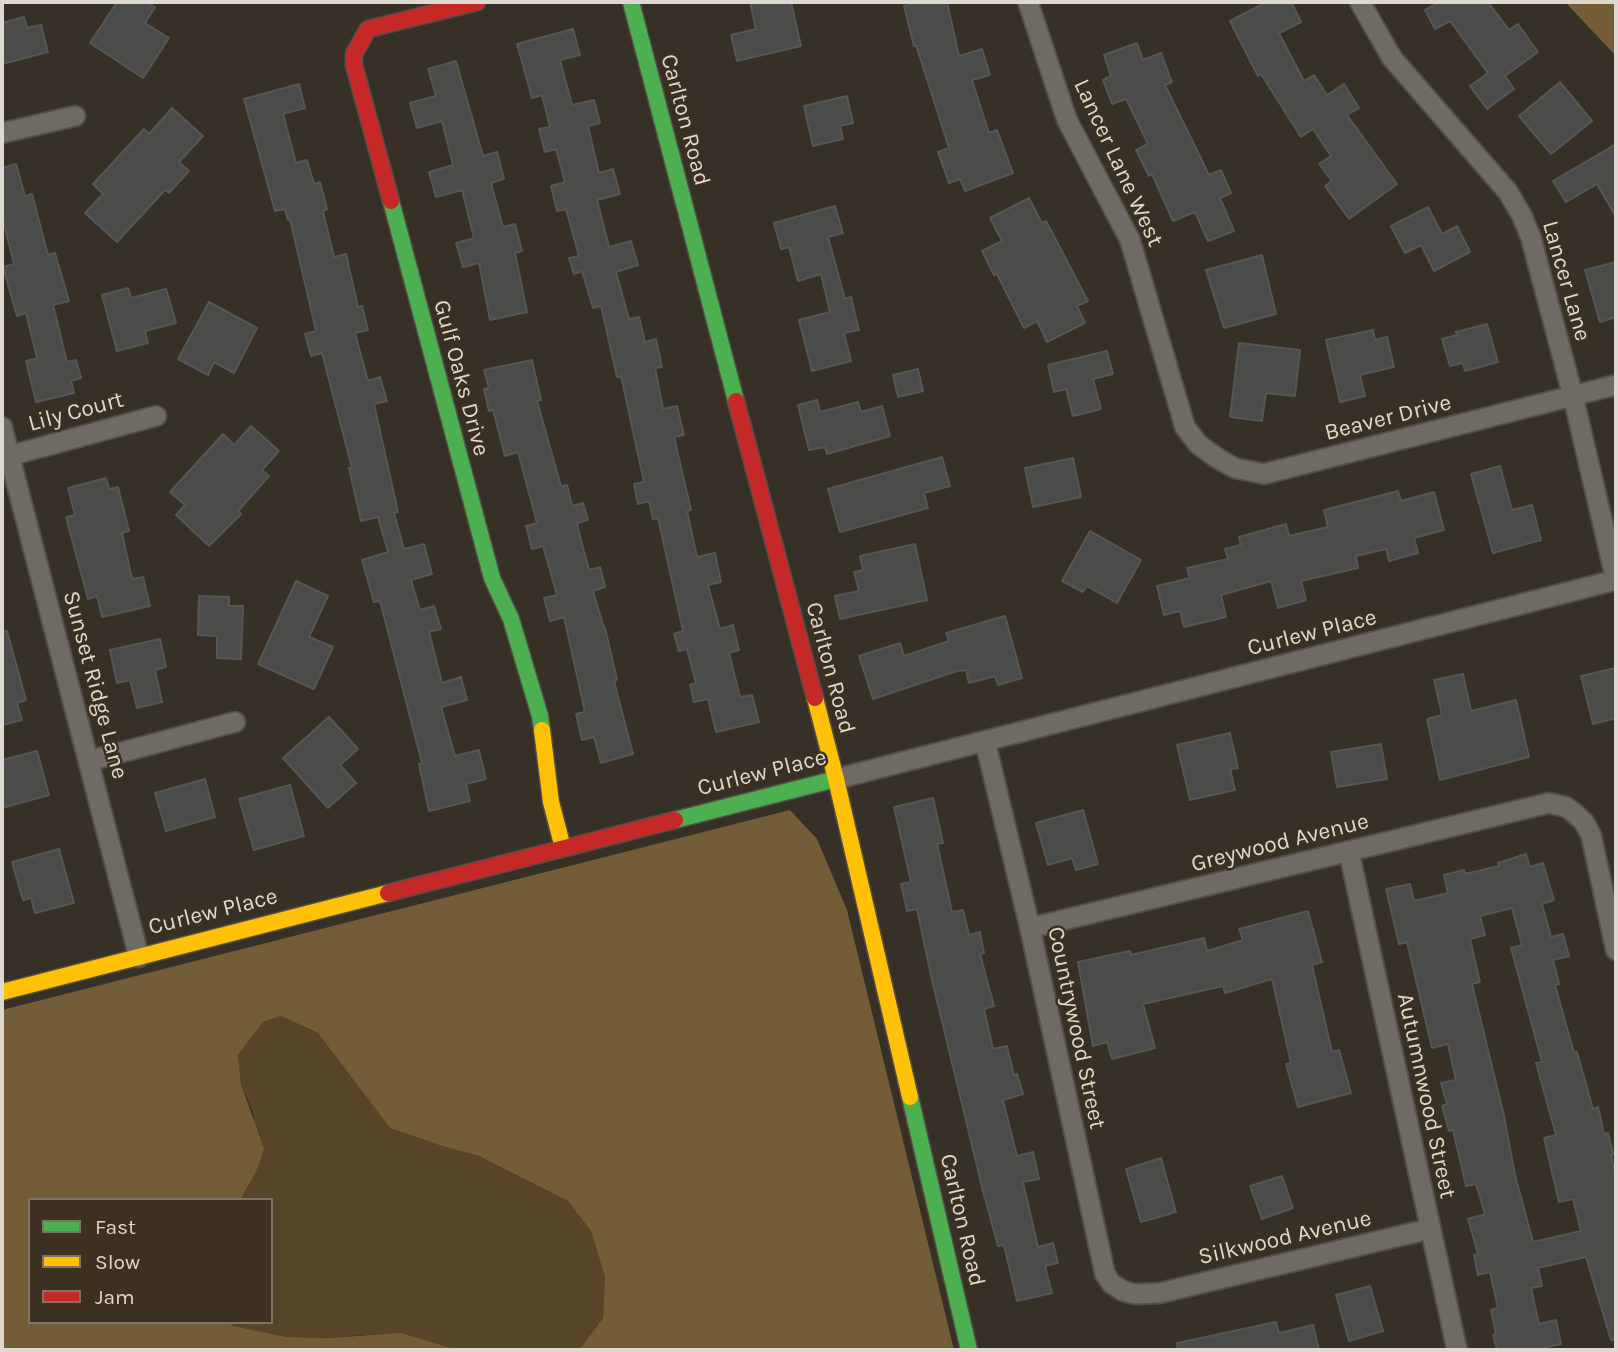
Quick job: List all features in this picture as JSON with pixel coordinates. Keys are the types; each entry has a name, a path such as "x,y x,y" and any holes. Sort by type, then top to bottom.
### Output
{"street":[{"name":"Gulf Oaks Drive","path":"477,2 368,29 354,54 355,65 492,578 511,619 540,716 551,802 563,848"},
{"name":"Carlton Road","path":"631,2 836,779 969,1350"},
{"name":"Lancer Lane West","path":"1028,2 1067,120 1130,240 1185,427"},
{"name":"Lancer Lane","path":"1360,2 1392,58 1508,192 1522,216 1531,238 1573,396 1616,580"},
{"path":"2,133 75,116"},
{"name":"Beaver Drive","path":"1185,427 1198,444 1217,458 1235,468 1264,474 1616,385"},
{"name":"Lily Court","path":"9,456 156,416"},
{"name":"Sunset Ridge Lane","path":"2,427 139,957"},
{"name":"Curlew Place","path":"2,992 1616,580"},
{"path":"89,761 235,722"},
{"name":"Countrywood Street","path":"985,741 1030,928 1105,1273 1112,1284 1123,1291 1151,1294"},
{"name":"Greywood Avenue","path":"1030,928 1541,804 1557,804 1579,817 1591,835 1616,950"},
{"name":"Autumnwood Street","path":"1349,852 1457,1350"},
{"name":"Silkwood Avenue","path":"1151,1294 1429,1229"}],"shaded area":[{"path":"1565,2 1616,2 1616,56"},
{"path":"790,810 817,839 847,910 954,1350 579,1350 603,1318 605,1277 591,1231 568,1201 479,1156 390,1128 318,1033 281,1016 263,1022 238,1055 241,1084 264,1149 256,1172 241,1198 28,1198 28,1324 230,1324 287,1337 328,1338 401,1333 458,1350 2,1350 2,1010"},
{"path":"281,1016 318,1033 390,1128 479,1156 568,1201 591,1231 605,1277 603,1318 579,1350 458,1350 430,1343 363,1335 287,1337 230,1324 273,1324 273,1198 241,1198 256,1172 254,1115 241,1084 238,1055 263,1022"}],"building":[{"path":"117,2 146,2 155,7 145,23 169,38 143,78 90,43"},
{"path":"750,2 791,2 801,46 737,61 731,35 756,29"},
{"path":"914,2 947,2 959,56 982,49 990,75 972,80 989,133 997,130 1013,173 965,191 960,179 949,183 938,152 949,148 916,45 914,46 904,6 915,4"},
{"path":"1267,2 1291,2 1301,22 1279,33 1304,81 1314,75 1327,95 1344,84 1359,108 1347,115 1397,184 1349,219 1325,186 1332,181 1319,164 1331,156 1313,129 1301,137 1261,74 1258,76 1230,21"},
{"path":"1440,2 1488,2 1509,30 1518,24 1538,52 1505,76 1514,89 1487,109 1470,86 1488,73 1450,21 1435,29 1425,10"},
{"path":"24,17 27,28 41,25 48,52 2,64 2,23"},
{"path":"573,29 580,55 560,60 572,105 594,100 600,123 588,126 599,173 613,169 620,194 597,200 609,247 631,241 638,265 616,272 629,319 639,317 645,342 656,339 662,367 655,368 663,409 677,406 684,435 674,437 691,510 687,511 697,557 715,553 721,582 708,585 720,629 733,625 739,650 729,653 740,697 752,695 759,722 716,732 708,699 694,702 690,685 696,683 687,649 679,651 674,634 683,631 658,518 653,519 649,501 638,504 634,484 644,482 621,376 617,377 601,306 593,308 582,271 574,274 569,258 579,256 566,209 557,211 551,186 565,182 556,149 545,152 539,129 550,127 542,95 532,98 517,44"},
{"path":"1137,43 1143,60 1161,53 1172,82 1165,85 1209,175 1221,170 1231,193 1220,198 1234,231 1208,241 1195,212 1173,221 1152,174 1149,176 1136,150 1148,144 1126,99 1112,104 1103,80 1111,76 1104,55"},
{"path":"456,61 483,156 497,152 504,179 491,183 503,227 515,224 522,251 515,253 527,312 490,320 479,263 463,267 456,243 474,238 462,190 436,197 429,172 453,165 442,121 417,128 410,103 436,96 428,69"},
{"path":"1560,82 1592,121 1551,154 1519,116"},
{"path":"299,84 305,108 283,114 296,163 307,160 314,184 320,182 327,209 323,211 334,257 346,254 358,307 362,306 368,330 355,333 368,381 380,377 387,401 374,404 398,512 394,513 404,549 424,544 432,574 411,580 420,610 434,606 441,629 429,632 442,683 461,677 467,700 441,707 455,756 479,750 486,779 466,784 470,801 429,811 419,764 422,763 380,601 374,602 362,560 388,552 378,517 361,521 349,468 352,468 322,353 311,356 305,334 316,331 290,219 288,220 285,209 275,211 244,99"},
{"path":"847,96 853,123 840,126 843,139 813,146 804,106"},
{"path":"172,108 203,136 179,162 189,171 169,193 165,190 117,242 85,213 103,194 93,184 144,129 149,134"},
{"path":"1616,144 1616,217 1597,184 1566,202 1553,181"},
{"path":"16,164 25,196 32,194 48,255 55,253 69,301 53,305 67,362 76,360 81,378 71,381 74,393 36,402 26,361 37,358 26,313 17,316 3,267 14,264 2,216 2,168"},
{"path":"1029,198 1042,223 1046,221 1088,301 1077,306 1085,323 1047,342 1037,321 1024,328 997,274 994,275 982,251 1002,241 990,218"},
{"path":"835,206 843,233 828,237 845,299 851,297 859,330 844,333 851,361 812,371 799,320 830,312 821,274 798,281 789,247 781,249 774,223"},
{"path":"1428,207 1442,234 1457,226 1470,252 1434,271 1421,245 1405,253 1391,226"},
{"path":"1262,255 1276,314 1224,328 1206,270"},
{"path":"1616,262 1616,317 1600,322 1585,270"},
{"path":"128,288 131,298 166,289 176,323 145,331 148,343 117,351 102,295"},
{"path":"209,302 257,328 234,373 214,362 208,375 178,359"},
{"path":"1487,324 1498,362 1465,371 1463,363 1450,366 1442,339 1457,335 1456,332"},
{"path":"1373,330 1375,340 1387,337 1394,367 1360,375 1365,396 1340,402 1326,340"},
{"path":"1239,343 1300,350 1295,396 1266,393 1262,421 1230,417"},
{"path":"1107,351 1113,374 1093,379 1101,409 1073,416 1066,389 1054,392 1048,365"},
{"path":"532,360 541,400 537,401 561,486 567,485 572,506 583,503 588,520 577,523 580,536 589,570 600,567 605,587 593,591 605,628 617,680 614,681 633,754 601,763 594,737 582,740 576,714 585,712 564,617 550,621 544,598 557,595 543,546 532,549 526,526 537,523 518,452 505,456 493,410 489,411 484,389 489,388 484,370"},
{"path":"918,369 923,391 898,397 893,375"},
{"path":"817,400 820,412 858,402 861,412 882,406 890,436 827,454 825,447 809,450 798,405"},
{"path":"251,426 279,451 262,470 269,476 238,511 241,514 209,546 176,515 185,505 170,492 223,434 234,445"},
{"path":"942,457 950,486 924,493 928,508 840,532 828,489"},
{"path":"1073,458 1081,497 1033,507 1025,468"},
{"path":"1500,466 1512,510 1532,505 1541,540 1493,553 1471,474"},
{"path":"106,478 109,489 118,487 129,531 122,533 132,579 143,577 150,606 102,617 97,596 88,599 66,517 75,515 68,488"},
{"path":"1398,491 1401,501 1434,492 1444,530 1414,538 1418,553 1389,561 1386,549 1356,556 1358,568 1301,581 1306,600 1278,608 1271,581 1221,595 1226,617 1184,627 1180,611 1164,615 1157,586 1190,578 1187,568 1228,559 1225,549 1241,545 1239,537 1286,524 1289,536 1328,527 1324,510"},
{"path":"1090,531 1141,560 1117,603 1087,586 1083,592 1062,581"},
{"path":"915,544 927,600 840,619 835,596 859,591 854,572 863,570 860,556"},
{"path":"296,581 328,596 309,637 333,647 314,689 258,664"},
{"path":"199,596 229,597 229,606 243,606 241,659 217,658 217,636 198,635"},
{"path":"1005,616 1022,678 998,685 995,676 969,683 966,670 957,671 873,699 859,656 900,643 904,656 949,641 946,633"},
{"path":"2,631 7,631 26,700 17,703 22,720 2,725"},
{"path":"160,639 166,667 155,670 162,702 137,708 130,680 117,683 110,650"},
{"path":"1616,668 1616,718 1593,724 1581,676"},
{"path":"1463,674 1471,711 1516,700 1529,757 1440,780 1427,719 1442,715 1434,680"},
{"path":"329,717 358,749 340,765 356,783 328,808 283,758"},
{"path":"1230,733 1238,768 1230,769 1235,790 1190,800 1177,745"},
{"path":"1381,744 1387,779 1337,787 1331,752"},
{"path":"37,751 49,795 2,808 2,760"},
{"path":"205,779 215,817 166,831 155,793"},
{"path":"290,785 304,836 254,850 239,799"},
{"path":"933,798 943,843 937,844 952,912 963,910 969,935 980,932 984,953 980,954 994,1006 984,1009 993,1049 1007,1046 1014,1075 1017,1074 1023,1094 1003,1100 1017,1156 1033,1152 1039,1179 1023,1182 1038,1247 1053,1243 1058,1263 1045,1266 1052,1293 1017,1301 1004,1245 998,1246 983,1191 917,909 907,911 901,884 911,882 894,807"},
{"path":"1083,810 1098,864 1076,870 1072,858 1048,865 1036,823"},
{"path":"59,849 74,903 35,913 31,898 23,900 12,862"},
{"path":"1526,854 1530,867 1543,863 1554,900 1542,904 1551,937 1563,934 1569,956 1553,960 1559,984 1555,985 1593,1109 1598,1107 1604,1134 1608,1133 1616,1178 1616,1340 1611,1340 1586,1257 1538,1268 1542,1286 1531,1288 1539,1324 1556,1320 1561,1344 1533,1350 1497,1350 1491,1310 1498,1308 1490,1272 1478,1275 1474,1255 1478,1254 1468,1219 1485,1214 1476,1184 1466,1186 1453,1130 1449,1131 1442,1106 1447,1104 1441,1083 1456,1080 1448,1044 1432,1048 1407,942 1399,944 1386,889 1410,884 1414,901 1448,893 1444,875 1464,870 1465,874 1499,866 1498,863","holes":["1512,908 1522,945 1511,948 1542,1062 1536,1063 1556,1135 1544,1138 1559,1202 1573,1199 1581,1231 1533,1242 1515,1175 1504,1116 1472,984 1480,982 1470,939 1485,935 1480,916"]},
{"path":"1308,911 1322,962 1312,965 1332,1052 1339,1050 1351,1093 1298,1107 1286,1064 1291,1063 1272,979 1225,993 1223,986 1143,1004 1155,1048 1112,1059 1107,1042 1093,1046 1078,962 1130,951 1131,955 1204,938 1207,951 1243,940 1239,929"},
{"path":"1161,1158 1176,1212 1141,1222 1126,1169"},
{"path":"1282,1176 1293,1208 1262,1219 1250,1186"},
{"path":"1370,1286 1383,1331 1349,1341 1336,1295"},
{"path":"1276,1322 1279,1333 1313,1325 1319,1350 1178,1350 1177,1343"}],"traffic: fast":[{"path":"631,2 736,401"},
{"path":"391,201 492,578 511,619 542,730"},
{"path":"675,820 836,779"},
{"path":"910,1097 969,1350"}],"traffic: slow":[{"path":"815,698 910,1097"},
{"path":"542,730 551,802 563,848"},
{"path":"2,992 388,893"}],"traffic: jam":[{"path":"391,201 354,65 354,54 368,29 477,2"},
{"path":"736,401 815,698"},
{"path":"388,893 675,820"}]}
